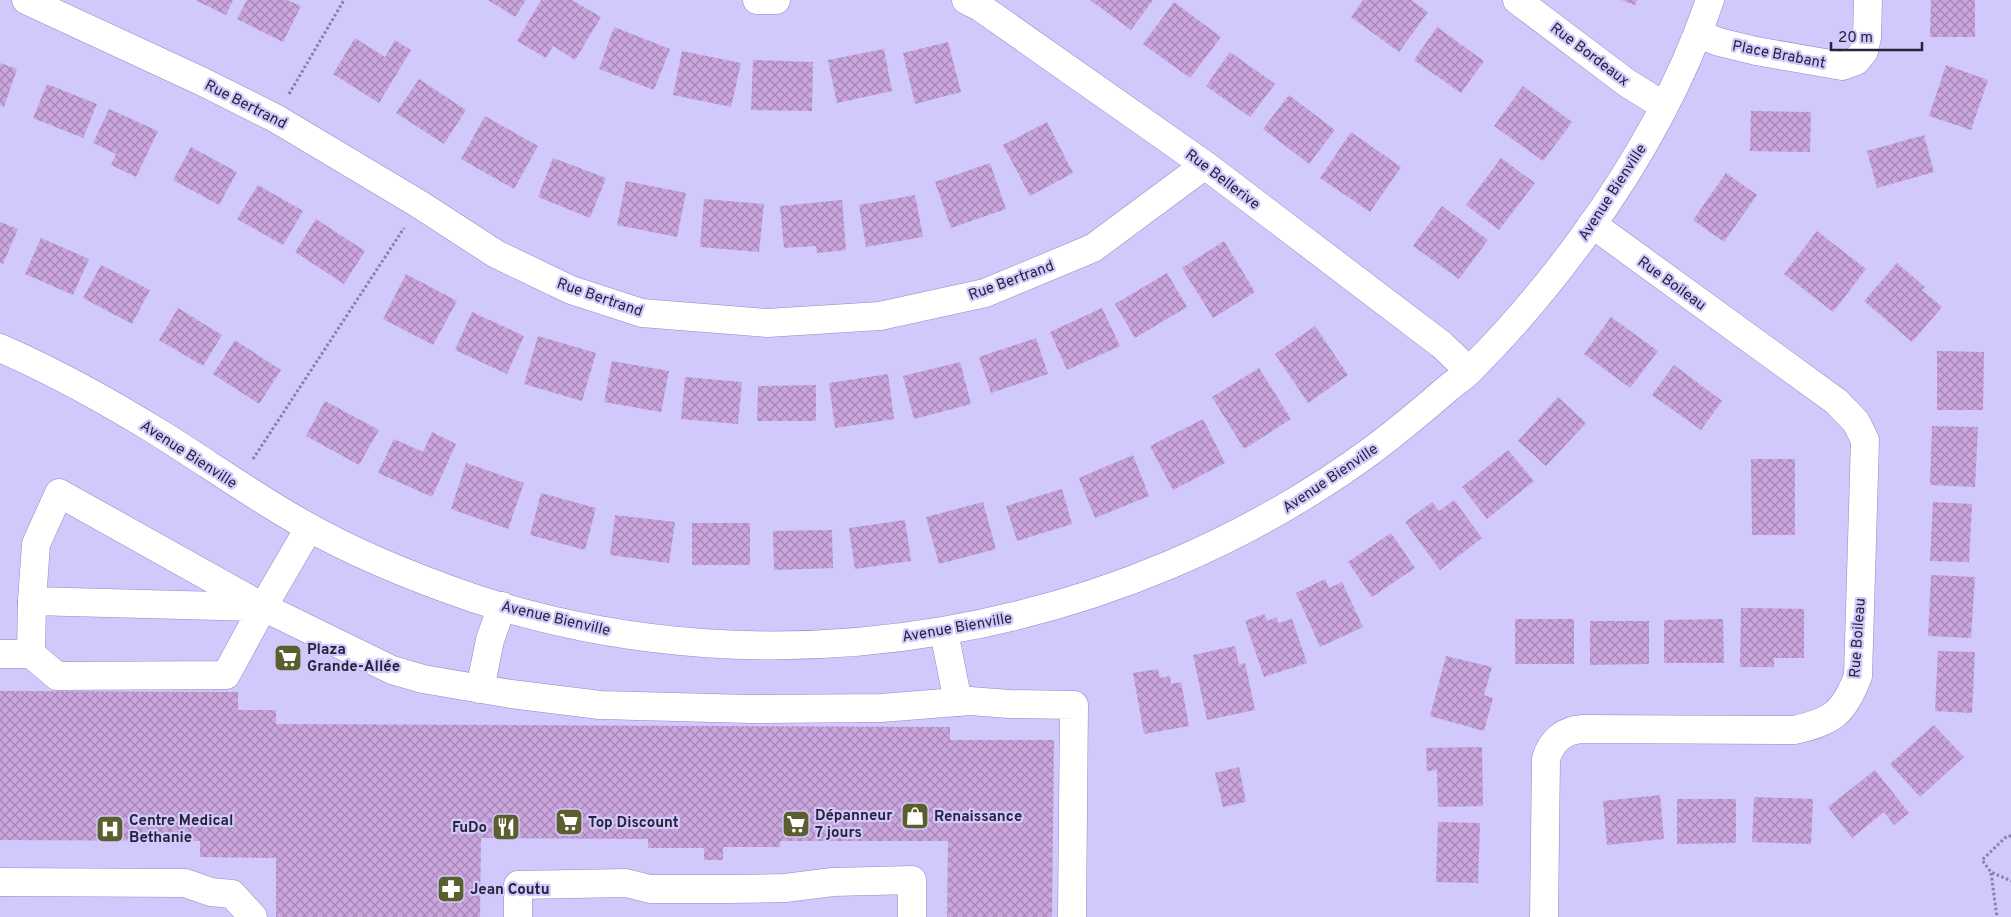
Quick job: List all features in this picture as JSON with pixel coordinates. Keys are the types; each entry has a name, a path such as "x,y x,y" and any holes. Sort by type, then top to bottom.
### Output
{"street":[{"name":"Rue Bertrand","path":"26,0 201,81 275,118 404,195 496,254 571,290 642,313 767,323 880,316 984,293 1094,248 1205,165"},
{"path":"757,0 776,0"},
{"name":"Rue Bellerive","path":"966,0 980,7 1205,165 1442,345 1469,371"},
{"name":"Rue Bordeaux","path":"1517,0 1627,83 1664,106"},
{"name":"Avenue Bienville","path":"0,348 126,413 252,494 309,528 425,581 502,606 566,623 625,634 728,644 785,645 856,642 944,632 1035,612 1100,592 1158,571 1244,531 1294,503 1342,472 1409,422 1469,371 1558,270 1592,224 1626,175 1664,106 1698,34 1710,0"},
{"name":"Place Brabant","path":"1698,34 1718,42 1746,49 1842,66 1856,61 1864,51 1867,37 1868,0"},
{"name":"Rue Boileau","path":"1544,917 1546,759 1551,745 1562,735 1568,731 1583,728 1794,730 1819,725 1838,712 1850,697 1858,676 1864,440 1856,422 1837,402 1592,224"},
{"path":"31,654 36,544 59,493 263,607 392,670 423,679 480,689 600,705 881,708 958,702 1074,705 1072,917"},
{"path":"0,654 31,654 57,676 226,675 309,528"},
{"path":"32,601 263,607"},
{"path":"480,689 490,640 502,606"},
{"path":"944,632 958,702"},
{"path":"518,917 518,885 626,883 650,889 767,888 833,882 912,880 912,917"},
{"path":"0,882 185,883 211,892 232,894 253,917"}],"path":[{"path":"275,118 344,0"},
{"path":"253,460 406,225"},
{"path":"2011,836 2007,836 1982,860 1991,872 2011,881"},
{"path":"1991,872 1997,917"}],"building":[{"path":"195,0 233,0 226,15"},
{"path":"247,0 287,0 301,6 283,42 237,19"},
{"path":"488,0 526,0 515,17"},
{"path":"541,0 572,0 601,17 575,60 553,46 546,58 517,41"},
{"path":"1090,0 1153,0 1131,30"},
{"path":"1363,0 1411,0 1428,12 1399,52 1351,17"},
{"path":"1621,0 1637,0 1635,5"},
{"path":"1931,0 1975,0 1975,37 1930,37"},
{"path":"1174,2 1221,37 1190,78 1143,44"},
{"path":"614,27 670,49 654,90 599,69"},
{"path":"1437,27 1484,61 1461,93 1414,60"},
{"path":"355,38 385,57 395,40 411,50 379,103 333,74"},
{"path":"948,42 961,92 915,104 903,53"},
{"path":"884,49 892,91 837,103 828,60"},
{"path":"682,51 741,63 731,107 673,95"},
{"path":"1230,52 1275,84 1250,117 1206,86"},
{"path":"753,60 813,62 812,111 751,110"},
{"path":"0,63 17,69 4,107 0,105"},
{"path":"1946,65 1988,80 1971,130 1929,116"},
{"path":"419,79 466,110 444,144 396,113"},
{"path":"47,84 97,104 83,138 33,118"},
{"path":"1523,86 1572,122 1543,161 1494,126"},
{"path":"1289,95 1335,130 1309,164 1263,129"},
{"path":"109,109 158,131 136,177 111,165 116,154 93,143"},
{"path":"1751,111 1811,112 1810,152 1750,151"},
{"path":"485,116 538,146 514,189 461,159"},
{"path":"1047,122 1073,173 1030,196 1003,145"},
{"path":"1351,132 1401,167 1370,212 1320,178"},
{"path":"1924,135 1934,172 1877,188 1867,151"},
{"path":"191,147 237,172 219,205 173,180"},
{"path":"553,158 606,178 590,218 538,197"},
{"path":"1501,158 1535,183 1499,230 1466,205"},
{"path":"990,163 1006,209 951,228 935,182"},
{"path":"1726,173 1757,195 1724,242 1693,220"},
{"path":"626,181 686,193 677,237 617,225"},
{"path":"258,185 303,211 283,245 237,219"},
{"path":"915,195 923,237 866,247 859,205"},
{"path":"704,199 764,204 759,252 700,247"},
{"path":"842,200 846,250 817,253 816,246 784,248 780,206"},
{"path":"1442,206 1488,240 1459,279 1413,246"},
{"path":"316,219 365,251 344,284 295,252"},
{"path":"0,222 18,229 3,264 0,263"},
{"path":"1817,231 1866,269 1833,312 1784,274"},
{"path":"41,238 89,259 73,295 25,274"},
{"path":"1224,241 1255,292 1213,318 1182,268"},
{"path":"1897,263 1925,287 1922,290 1942,307 1912,342 1864,301"},
{"path":"101,265 150,290 132,324 83,298"},
{"path":"1167,273 1187,307 1135,338 1115,304"},
{"path":"406,274 457,301 433,345 383,319"},
{"path":"178,308 222,335 203,366 159,340"},
{"path":"1102,308 1120,346 1067,370 1050,332"},
{"path":"472,312 524,336 507,374 455,350"},
{"path":"1611,317 1658,351 1630,388 1584,354"},
{"path":"1315,326 1348,375 1308,403 1275,354"},
{"path":"538,336 596,353 582,401 524,384"},
{"path":"1036,338 1048,374 991,393 979,357"},
{"path":"235,340 281,370 259,404 213,374"},
{"path":"1937,351 1984,352 1983,410 1937,410"},
{"path":"612,361 669,371 661,412 604,402"},
{"path":"960,362 971,404 914,419 903,376"},
{"path":"1674,365 1722,401 1701,430 1652,395"},
{"path":"1259,368 1291,419 1244,449 1212,397"},
{"path":"888,374 894,419 835,428 829,383"},
{"path":"685,377 742,382 738,424 681,419"},
{"path":"816,385 816,421 757,421 758,386"},
{"path":"1558,397 1586,423 1546,466 1518,441"},
{"path":"325,401 379,430 359,465 306,436"},
{"path":"1203,419 1225,463 1173,490 1150,446"},
{"path":"1932,426 1978,427 1975,487 1930,485"},
{"path":"432,432 456,444 432,497 378,473 394,439 423,452"},
{"path":"1508,450 1534,481 1487,519 1462,487"},
{"path":"1133,455 1149,496 1095,518 1079,478"},
{"path":"1751,459 1795,459 1795,535 1752,535"},
{"path":"466,463 524,483 508,529 451,509"},
{"path":"1062,489 1072,524 1017,541 1006,506"},
{"path":"541,493 596,508 585,550 530,535"},
{"path":"1454,500 1482,538 1440,570 1405,522 1432,502 1439,511"},
{"path":"983,502 996,549 939,564 926,517"},
{"path":"1933,502 1972,504 1969,562 1930,561"},
{"path":"615,515 675,522 669,563 610,555"},
{"path":"905,520 911,561 855,569 849,528"},
{"path":"692,523 750,523 750,565 692,565"},
{"path":"832,530 833,568 774,570 773,531"},
{"path":"1391,533 1415,568 1372,597 1348,562"},
{"path":"1931,575 1975,577 1971,638 1928,636"},
{"path":"1325,579 1329,588 1342,582 1363,627 1320,647 1296,593"},
{"path":"1741,608 1804,609 1804,658 1774,658 1774,667 1740,667"},
{"path":"1264,614 1267,621 1277,617 1278,623 1292,619 1307,663 1264,677 1245,621"},
{"path":"1515,619 1574,619 1574,664 1515,664"},
{"path":"1723,619 1724,663 1664,663 1664,620"},
{"path":"1590,621 1649,621 1649,664 1590,665"},
{"path":"1235,646 1239,665 1245,663 1255,710 1207,720 1193,655"},
{"path":"1938,651 1975,652 1972,713 1935,711"},
{"path":"1446,656 1492,667 1484,695 1493,698 1484,731 1430,716"},
{"path":"1158,669 1160,678 1170,676 1171,684 1181,682 1189,726 1144,734 1133,673"},
{"path":"0,691 238,692 238,710 276,710 276,724 950,727 950,740 1054,740 1052,917 947,917 948,841 780,841 780,847 723,847 723,860 704,860 704,848 648,848 648,839 481,838 480,917 276,917 276,858 200,857 200,841 0,840"},
{"path":"1934,725 1964,757 1920,797 1890,764"},
{"path":"1482,747 1483,806 1438,807 1437,770 1427,771 1426,748"},
{"path":"1239,767 1246,802 1223,807 1215,773"},
{"path":"1875,770 1909,813 1894,825 1884,812 1852,838 1828,807"},
{"path":"1660,795 1664,839 1607,845 1603,801"},
{"path":"1754,797 1813,799 1811,844 1752,842"},
{"path":"1677,799 1736,799 1736,843 1677,844"},
{"path":"1438,822 1480,823 1478,883 1436,882"}],"place":[{"name":"Plaza Grande-Allée","path":"288,658"},
{"name":"Renaissance","path":"915,816"},
{"name":"Top Discount","path":"569,822"},
{"name":"Dépanneur 7 jours","path":"796,824"},
{"name":"FuDo","path":"506,827"},
{"name":"Centre Medical Bethanie","path":"110,829"},
{"name":"Jean Coutu","path":"451,889"}]}
